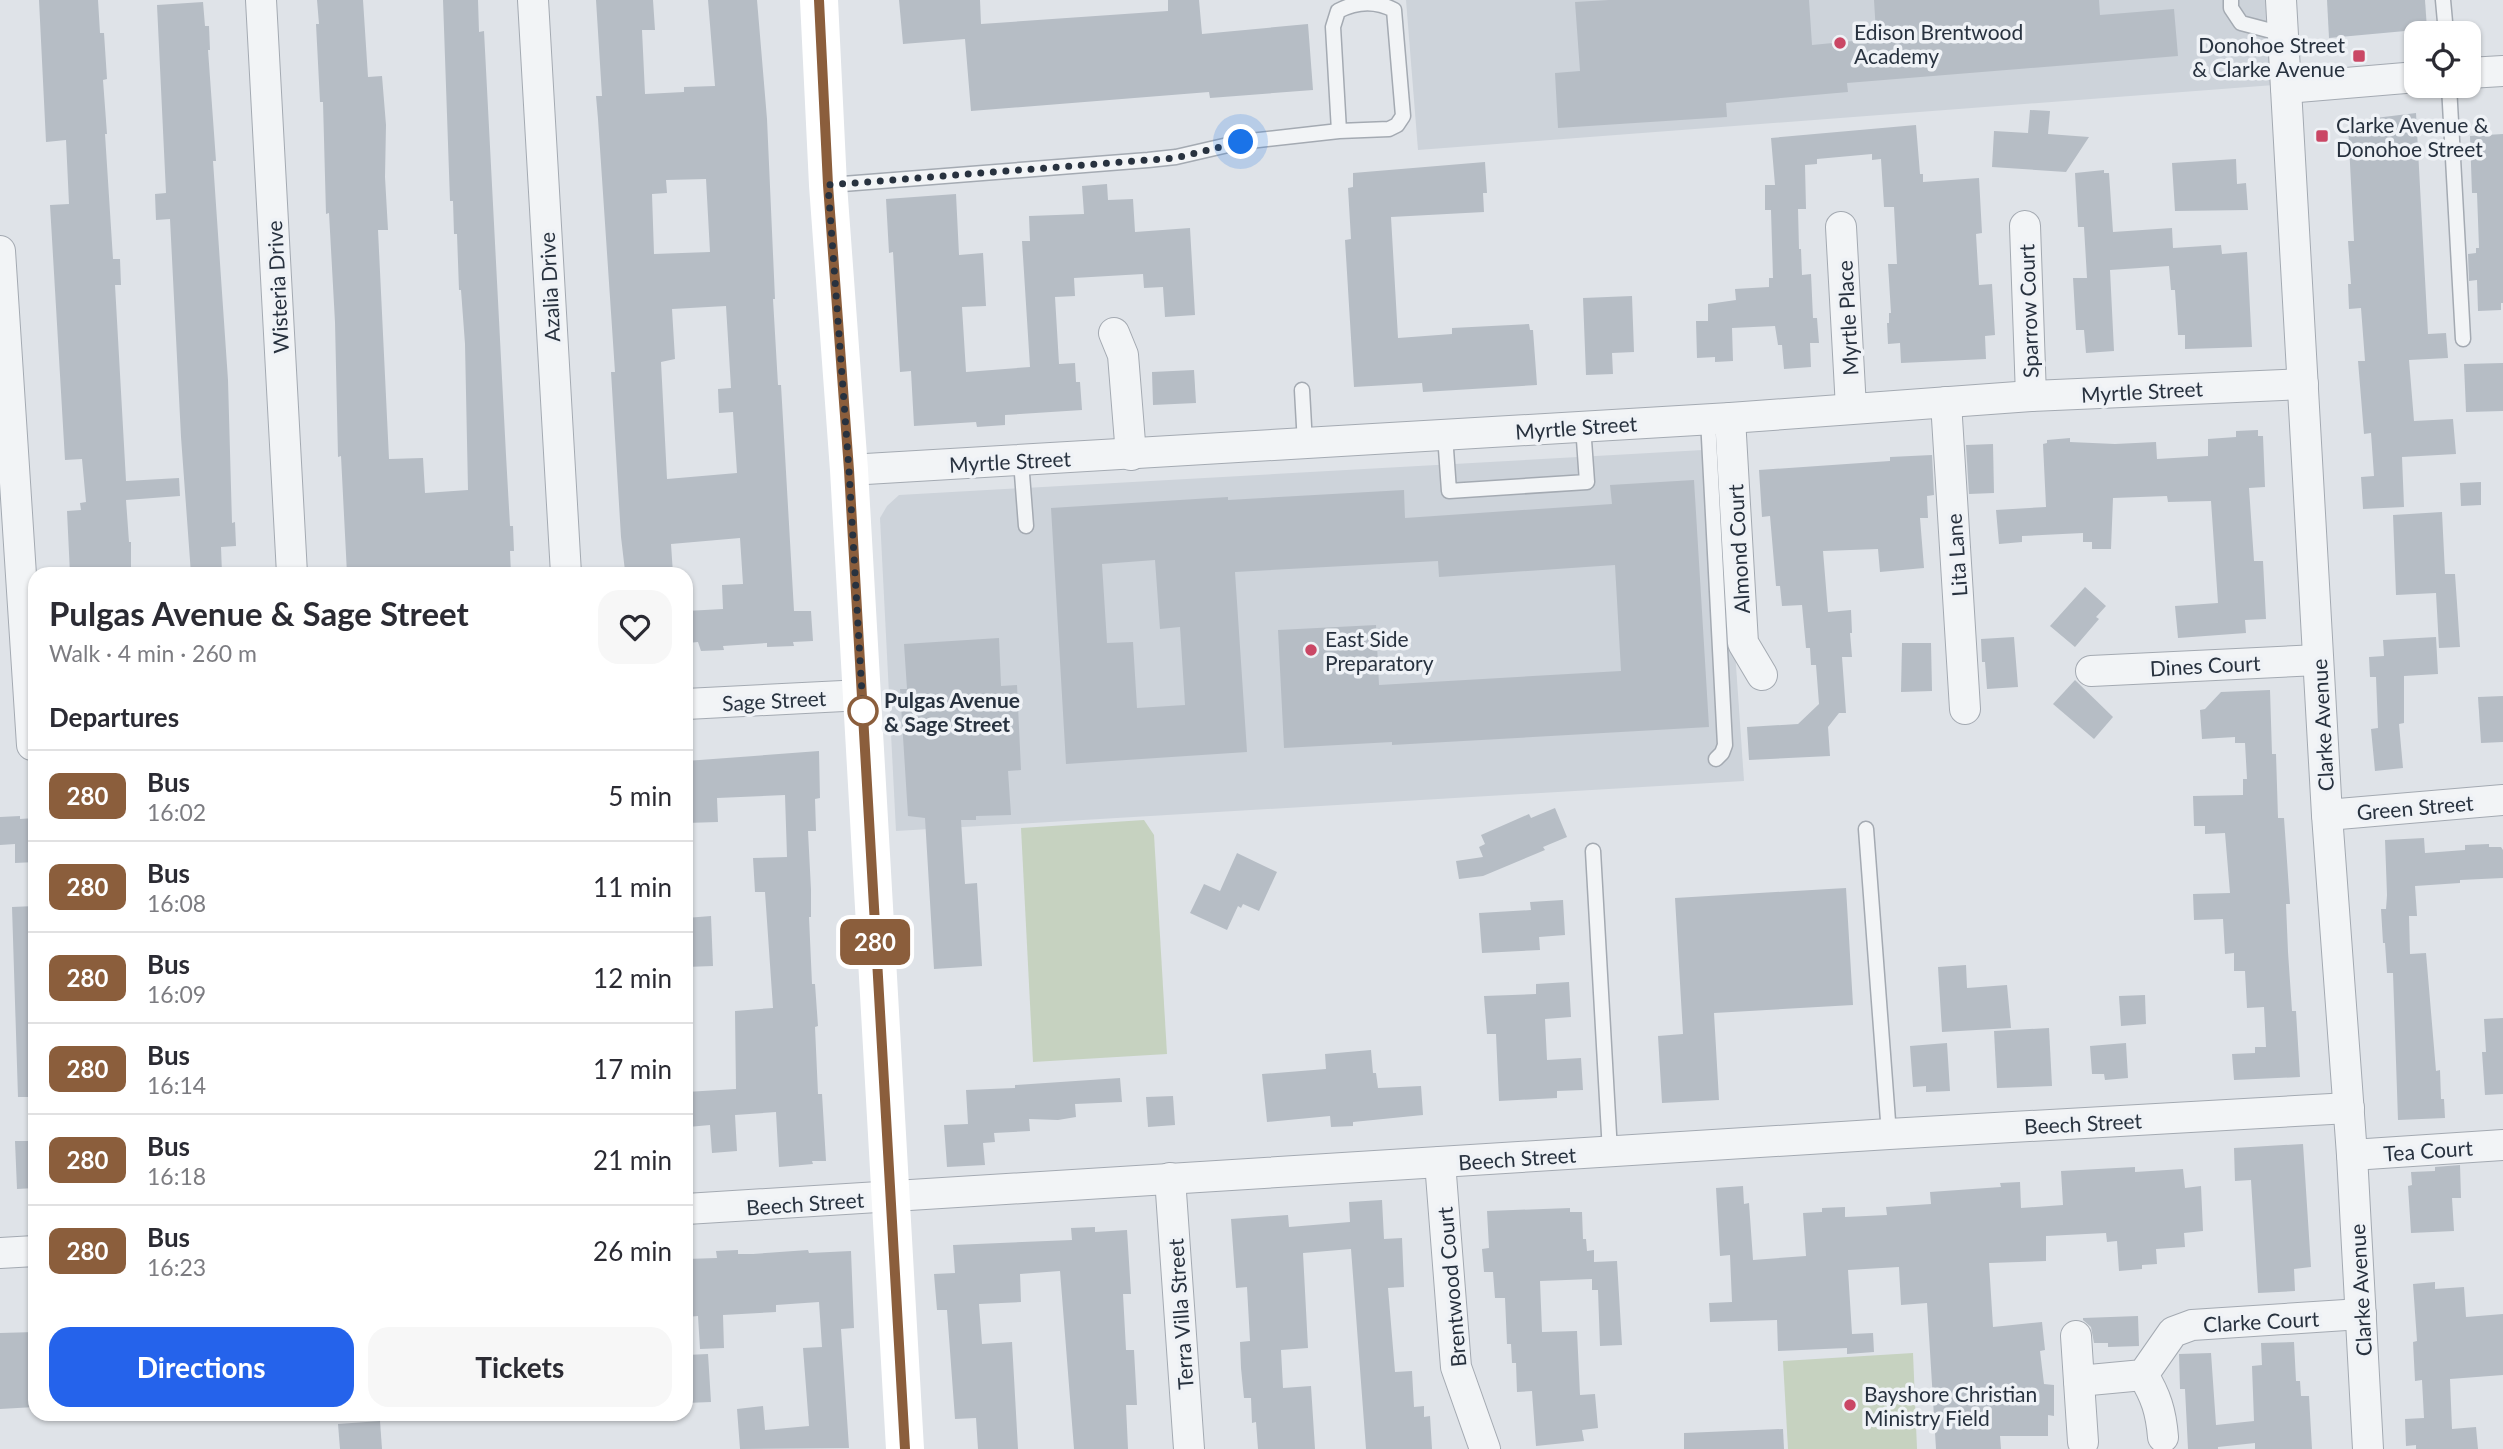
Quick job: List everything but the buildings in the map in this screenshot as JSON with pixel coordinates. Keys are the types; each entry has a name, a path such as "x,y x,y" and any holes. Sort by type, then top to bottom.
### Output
{"street":[{"name":"Wisteria Drive","path":"261,0 292,567"},
{"name":"Azalia Drive","path":"533,0 566,567"},
{"path":"819,0 828,185 863,695 905,1449"},
{"name":"Clarke Avenue","path":"2281,0 2327,814 2352,1155 2368,1449"},
{"path":"2481,72 2503,71"},
{"path":"2286,88 2404,78"},
{"name":"Sparrow Court","path":"2025,226 2031,396"},
{"name":"Myrtle Place","path":"1841,228 1851,408"},
{"path":"0,251 28,658"},
{"path":"1114,333 1124,355 1131,455"},
{"name":"Myrtle Street","path":"849,470 1131,455 2031,396 2303,384"},
{"name":"Lita Lane","path":"1946,402 1965,709"},
{"name":"Almond Court","path":"1719,418 1743,643 1762,675"},
{"name":"Dines Court","path":"2091,671 2318,660"},
{"name":"Sage Street","path":"693,704 863,695"},
{"name":"Green Street","path":"2327,814 2503,800"},
{"name":"Beech Street","path":"693,1209 2348,1108"},
{"name":"Tea Court","path":"2352,1155 2503,1145"},
{"name":"Brentwood Court","path":"1440,1162 1456,1367 1485,1449"},
{"name":"Terra Villa Street","path":"1170,1178 1189,1449"},
{"path":"0,1253 28,1251"},
{"name":"Clarke Court","path":"2143,1376 2173,1332 2192,1325 2361,1314"},
{"path":"2076,1336 2083,1441"},
{"path":"2079,1381 2143,1376 2157,1399 2162,1416 2163,1437"}],"lane":[{"path":"2231,0 2231,8 2241,23 2283,34"},
{"path":"2443,0 2445,21"},
{"path":"828,185 1176,158 1241,142 1339,131 1389,129 1398,125 1403,116 1394,10 1383,4 1367,2 1350,5 1338,11 1332,27 1339,131"},
{"path":"2450,98 2463,339"},
{"path":"1302,390 1305,444"},
{"path":"1716,759 1725,745 1719,418"},
{"path":"1445,435 1449,491 1587,482 1583,426"},
{"path":"1021,461 1026,526"},
{"path":"1866,829 1889,1134"},
{"path":"1593,851 1610,1152"}],"shaded area":[{"name":"Edison Brentwood Academy","path":"1406,0 2268,0 2274,85 1418,150"},
{"name":"East Side Preparatory","path":"1721,449 1744,781 896,831 880,518 887,506 899,495"}],"green space":[{"path":"1144,820 1154,835 1167,1054 1033,1062 1021,828"},
{"name":"Bayshore Christian Ministry Field","path":"1913,1353 1917,1449 1788,1449 1783,1361"}],"bus line":[{"name":"280","path":"819,0 828,185 863,695 905,1449"}],"place":[{"name":"Edison Brentwood Academy","path":"1840,43"},
{"name":"Donohoe Street & Clarke Avenue","path":"2359,56"},
{"name":"Clarke Avenue & Donohoe Street","path":"2322,136"},
{"name":"East Side Preparatory","path":"1311,650"},
{"name":"Pulgas Avenue & Sage Street","path":"863,711"},
{"name":"Bayshore Christian Ministry Field","path":"1850,1405"}],"route":[{"path":"863,711 828,185 1176,158 1241,142"}]}
